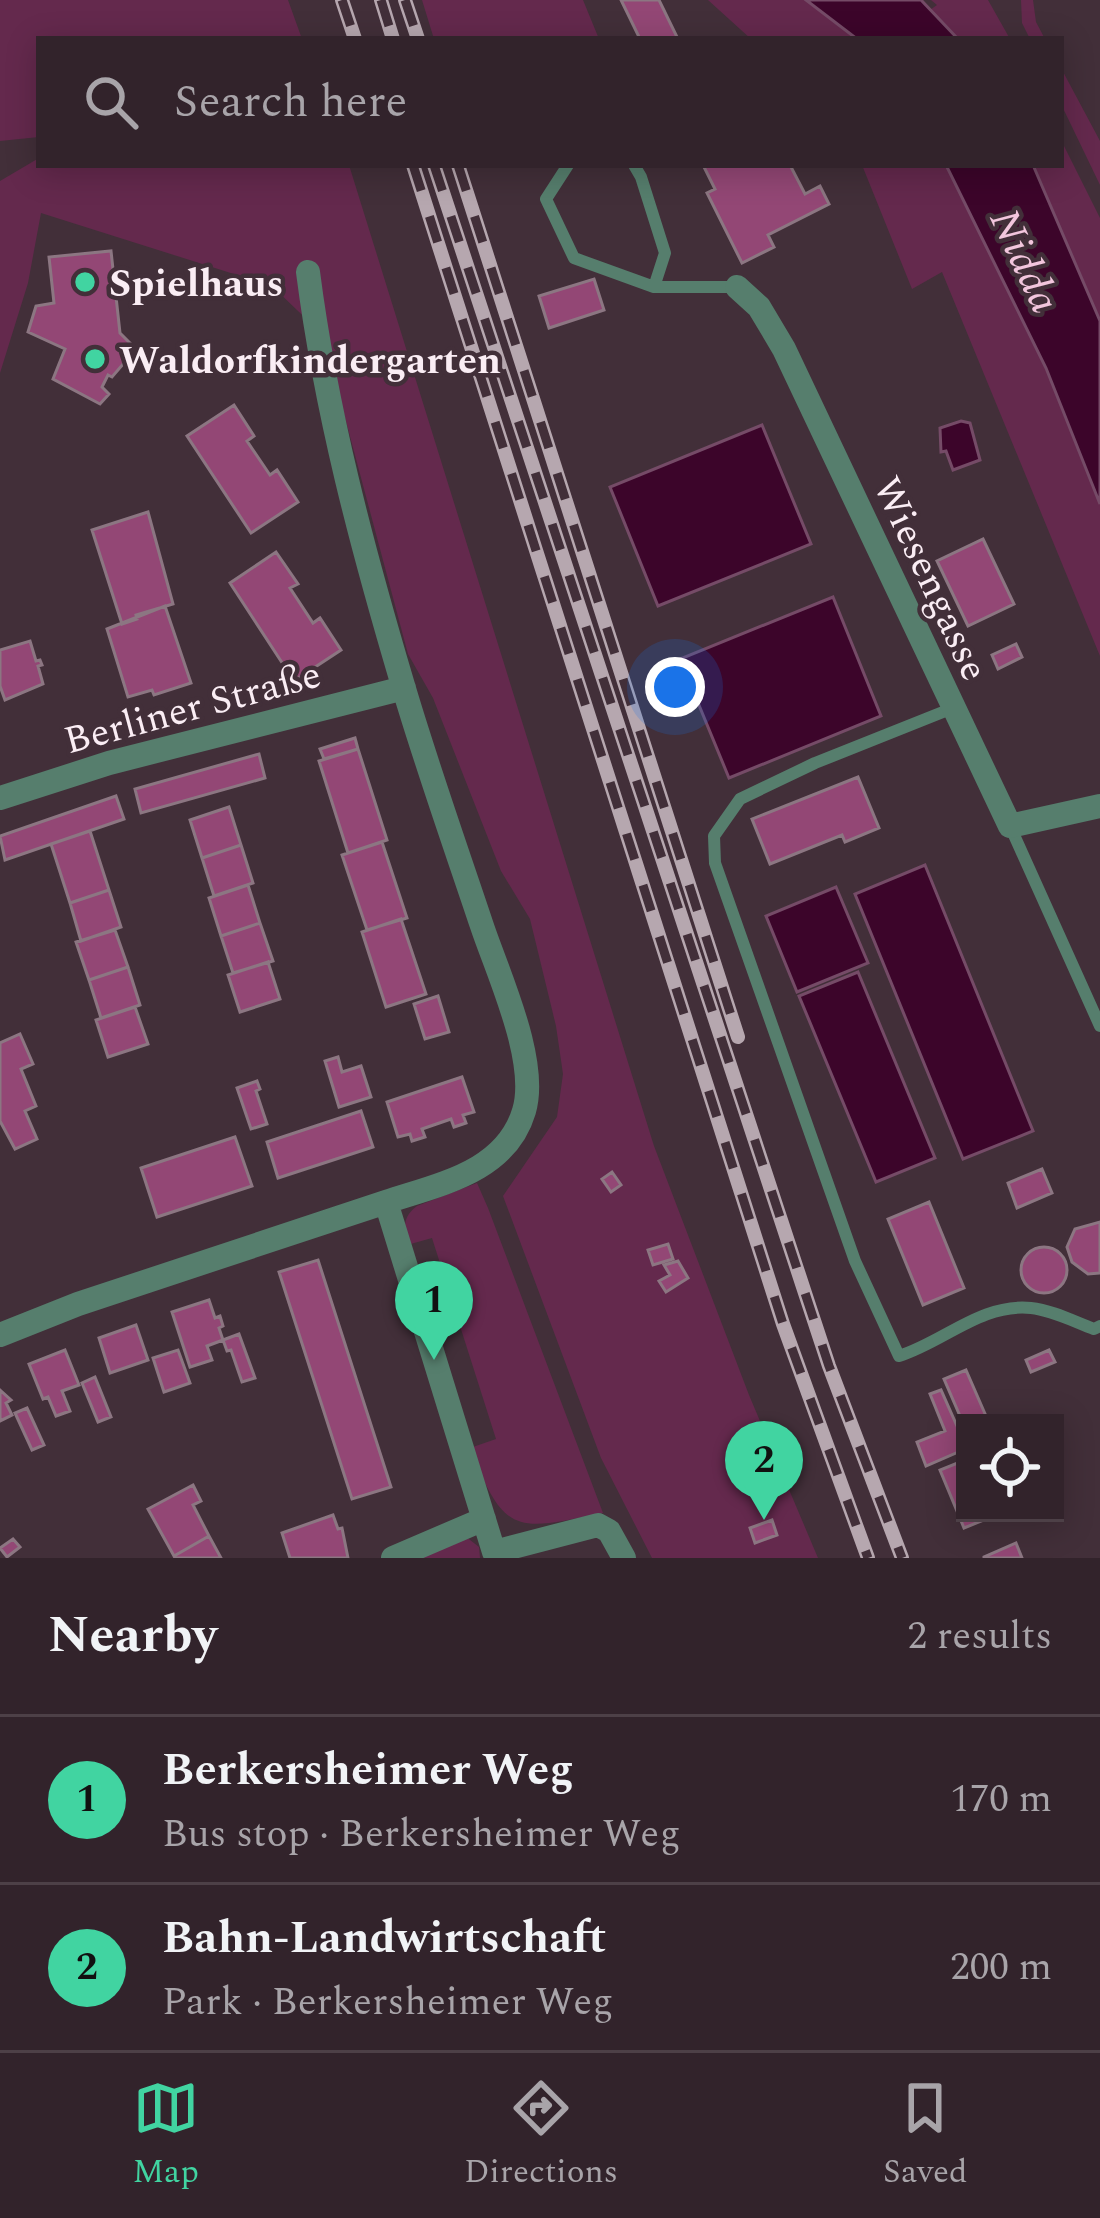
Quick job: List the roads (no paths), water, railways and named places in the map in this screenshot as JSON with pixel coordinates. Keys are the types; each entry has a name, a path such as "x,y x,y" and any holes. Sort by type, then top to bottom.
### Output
{"street":[{"path":"0,1335 484,1166 512,1137 528,1095 514,1021 404,688 329,415 308,272"},
{"name":"Wiesengasse","path":"736,287 759,307 784,349 1010,826"},
{"name":"Berliner Straße","path":"0,798 109,763 404,688"},
{"path":"1010,826 1100,806"},
{"path":"386,1202 495,1555 598,1525 609,1531 624,1558"},
{"path":"393,1558 484,1519"}],"lane":[{"path":"566,168 546,199 574,259 654,287 736,287"},
{"path":"635,168 664,253 654,287"},
{"path":"954,707 815,763 740,800 714,836 715,863 854,1261 899,1356 994,1309 1034,1307 1094,1329 1100,1326"},
{"path":"1010,826 1100,1026"}],"water":[{"path":"806,0 921,0 955,36 853,36"},
{"name":"Nidda","path":"947,168 1034,168 1100,321 1100,504 1046,368"},
{"path":"970,423 980,460 953,470 946,451 941,452 940,428"},
{"path":"762,425 811,544 658,606 610,487"},
{"path":"833,597 881,716 729,778 680,659"},
{"path":"925,865 1033,1131 963,1159 855,894"},
{"path":"836,887 868,963 797,992 766,916"},
{"path":"858,972 935,1158 876,1182 799,996"}],"railway":[{"path":"342,0 354,36"},
{"path":"381,0 392,36"},
{"path":"405,0 417,36"},
{"path":"414,168 783,1324 868,1558"},
{"path":"435,168 829,1366 902,1558"},
{"path":"459,168 738,1037"}],"place":[{"name":"Spielhaus","path":"85,282"},
{"name":"Waldorfkindergarten","path":"95,359"},
{"name":"Berkersheimer Weg","path":"434,1360"},
{"name":"Bahn-Landwirtschaft","path":"764,1520"}]}
